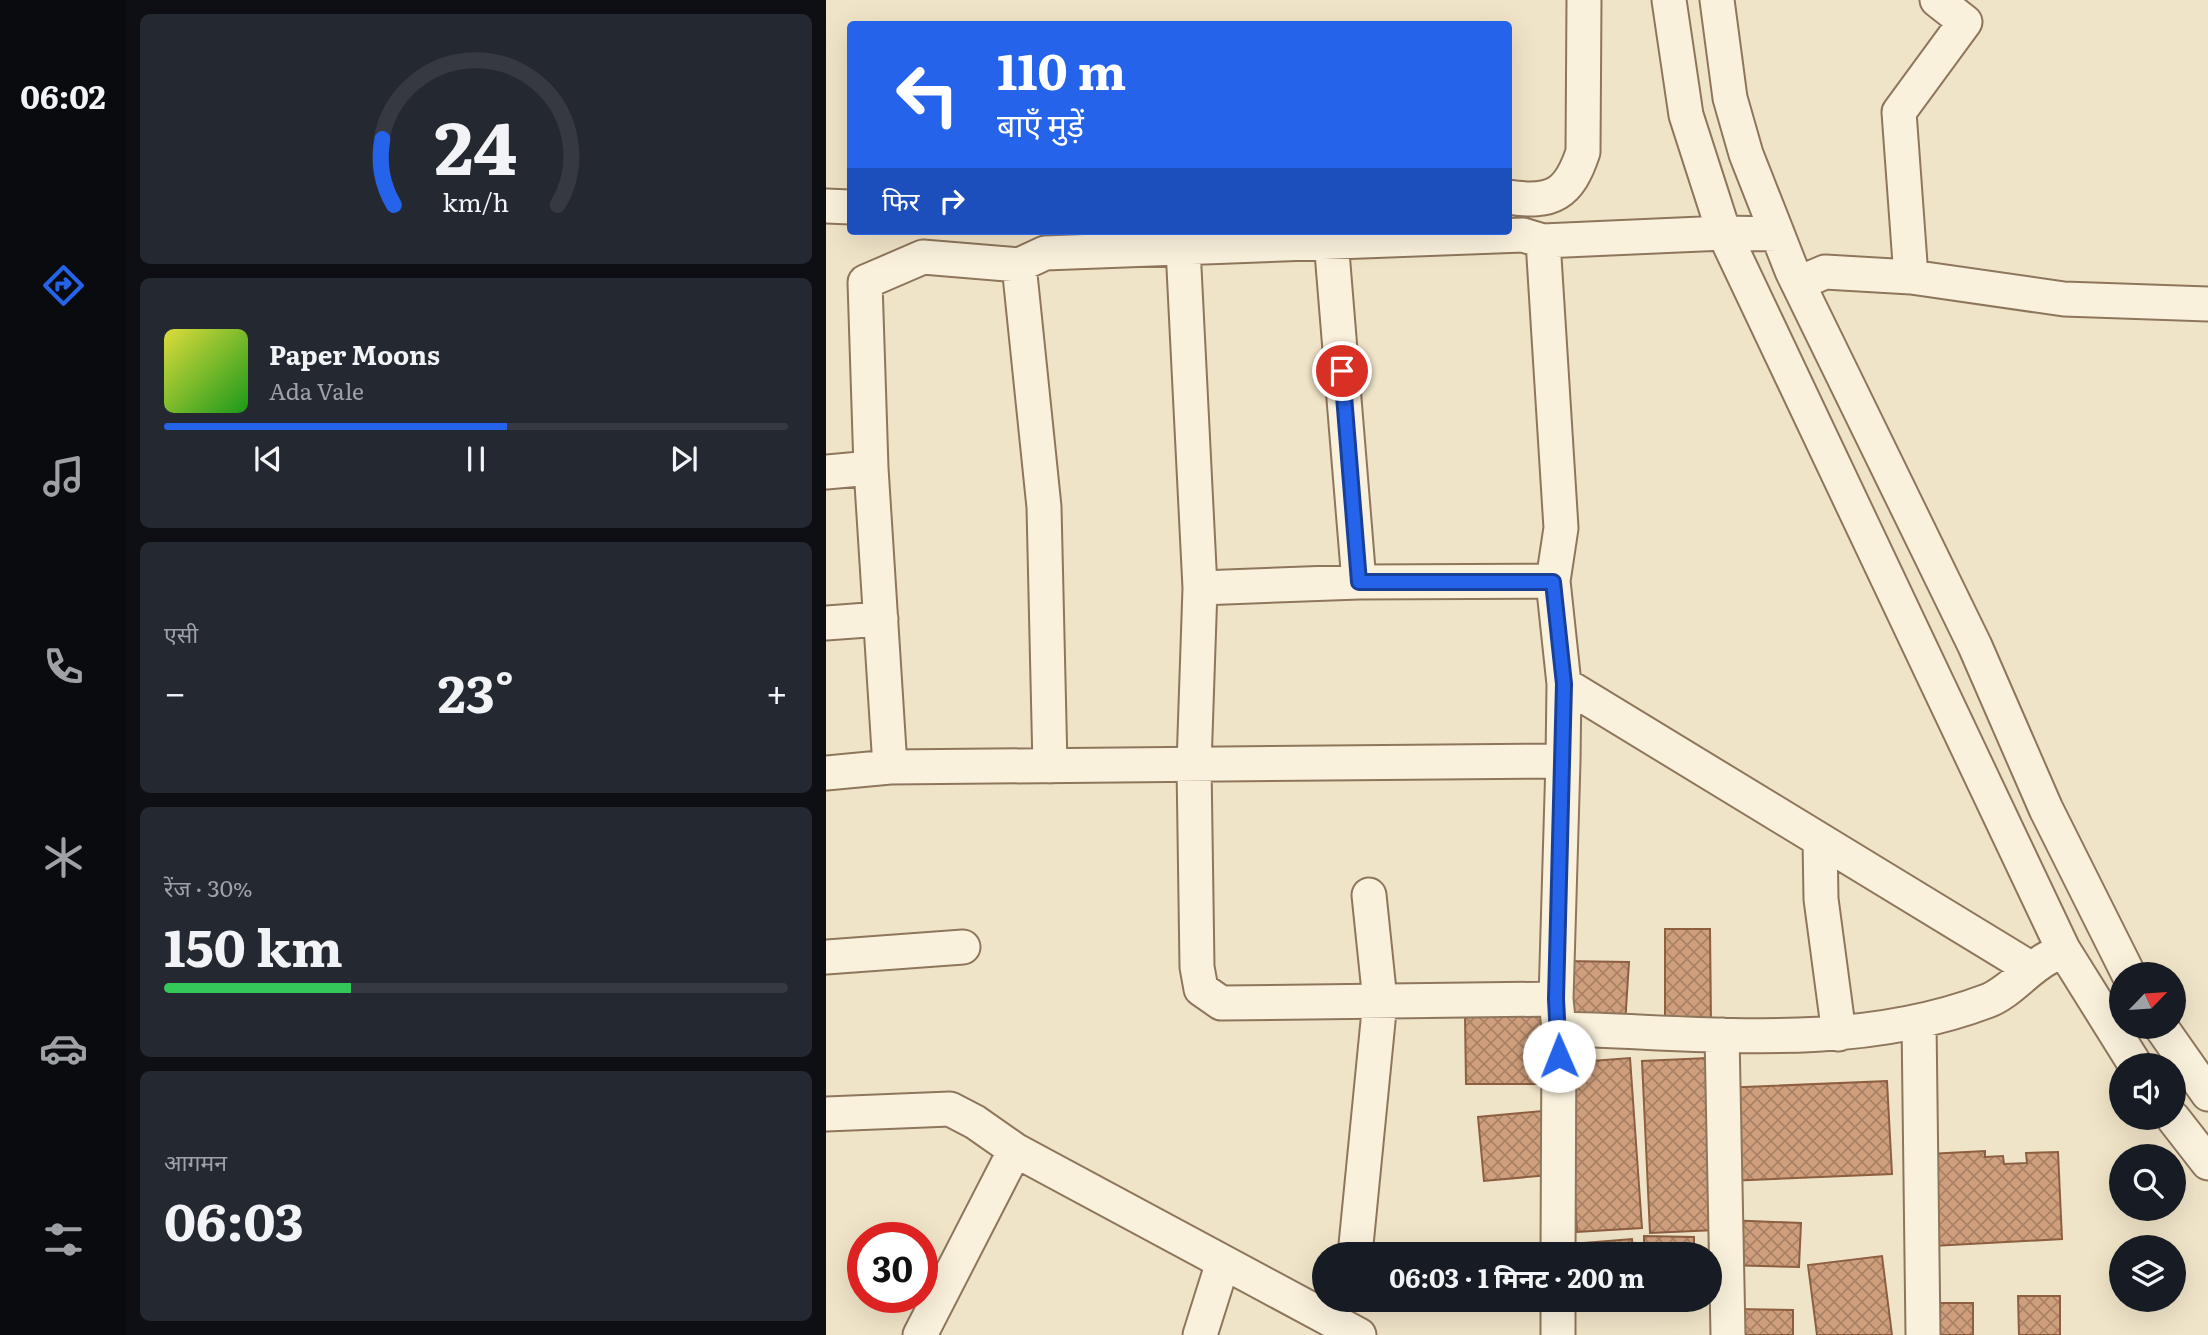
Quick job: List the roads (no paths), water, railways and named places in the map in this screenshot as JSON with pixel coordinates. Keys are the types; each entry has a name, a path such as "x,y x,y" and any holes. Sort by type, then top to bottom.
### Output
{"street":[{"path":"1512,198 1533,201 1550,197 1565,188 1575,176 1583,152 1584,0"},
{"path":"1669,0 1686,115 1724,233 2063,949 2128,1053"},
{"path":"1717,0 1730,98 1746,154 1777,234 1975,646 2046,808 2122,962"},
{"path":"1911,277 1899,112 1965,22 1937,0"},
{"path":"826,206 847,207"},
{"path":"890,767 872,468 865,282 923,257 1019,265 1045,253 1331,240 1523,235 1543,241 1724,233 1777,234"},
{"path":"1331,240 1359,582"},
{"path":"1543,241 1561,528 1553,582 1564,684 1558,1014 1558,1242"},
{"path":"1183,248 1200,588 1194,765 1197,967 1200,989 1221,1003 1380,1002 1558,1014 1723,1035 1839,1034 1919,1022 1991,1000 2031,968 2105,929"},
{"path":"1019,265 1044,507 1050,766"},
{"path":"1799,283 1825,272 1911,277 2064,299 2208,304"},
{"path":"1820,436 1863,416"},
{"path":"826,472 872,468"},
{"path":"1200,588 1359,582 1553,582"},
{"path":"826,623 881,619"},
{"path":"1564,684 2031,968"},
{"path":"826,774 890,767 1563,761"},
{"path":"1820,840 1821,900 1839,1034"},
{"path":"1356,1242 1380,1002 1369,895"},
{"path":"826,957 963,947"},
{"path":"1919,1022 1923,1335"},
{"path":"1723,1035 1728,1335"},
{"path":"2170,1040 2208,1094"},
{"path":"826,1114 950,1109 975,1122 1015,1150 1223,1262 1352,1321"},
{"path":"2182,1130 2208,1163"},
{"path":"920,1335 1015,1150"},
{"path":"1199,1335 1223,1262"},
{"path":"1558,1312 1558,1335"}]}
